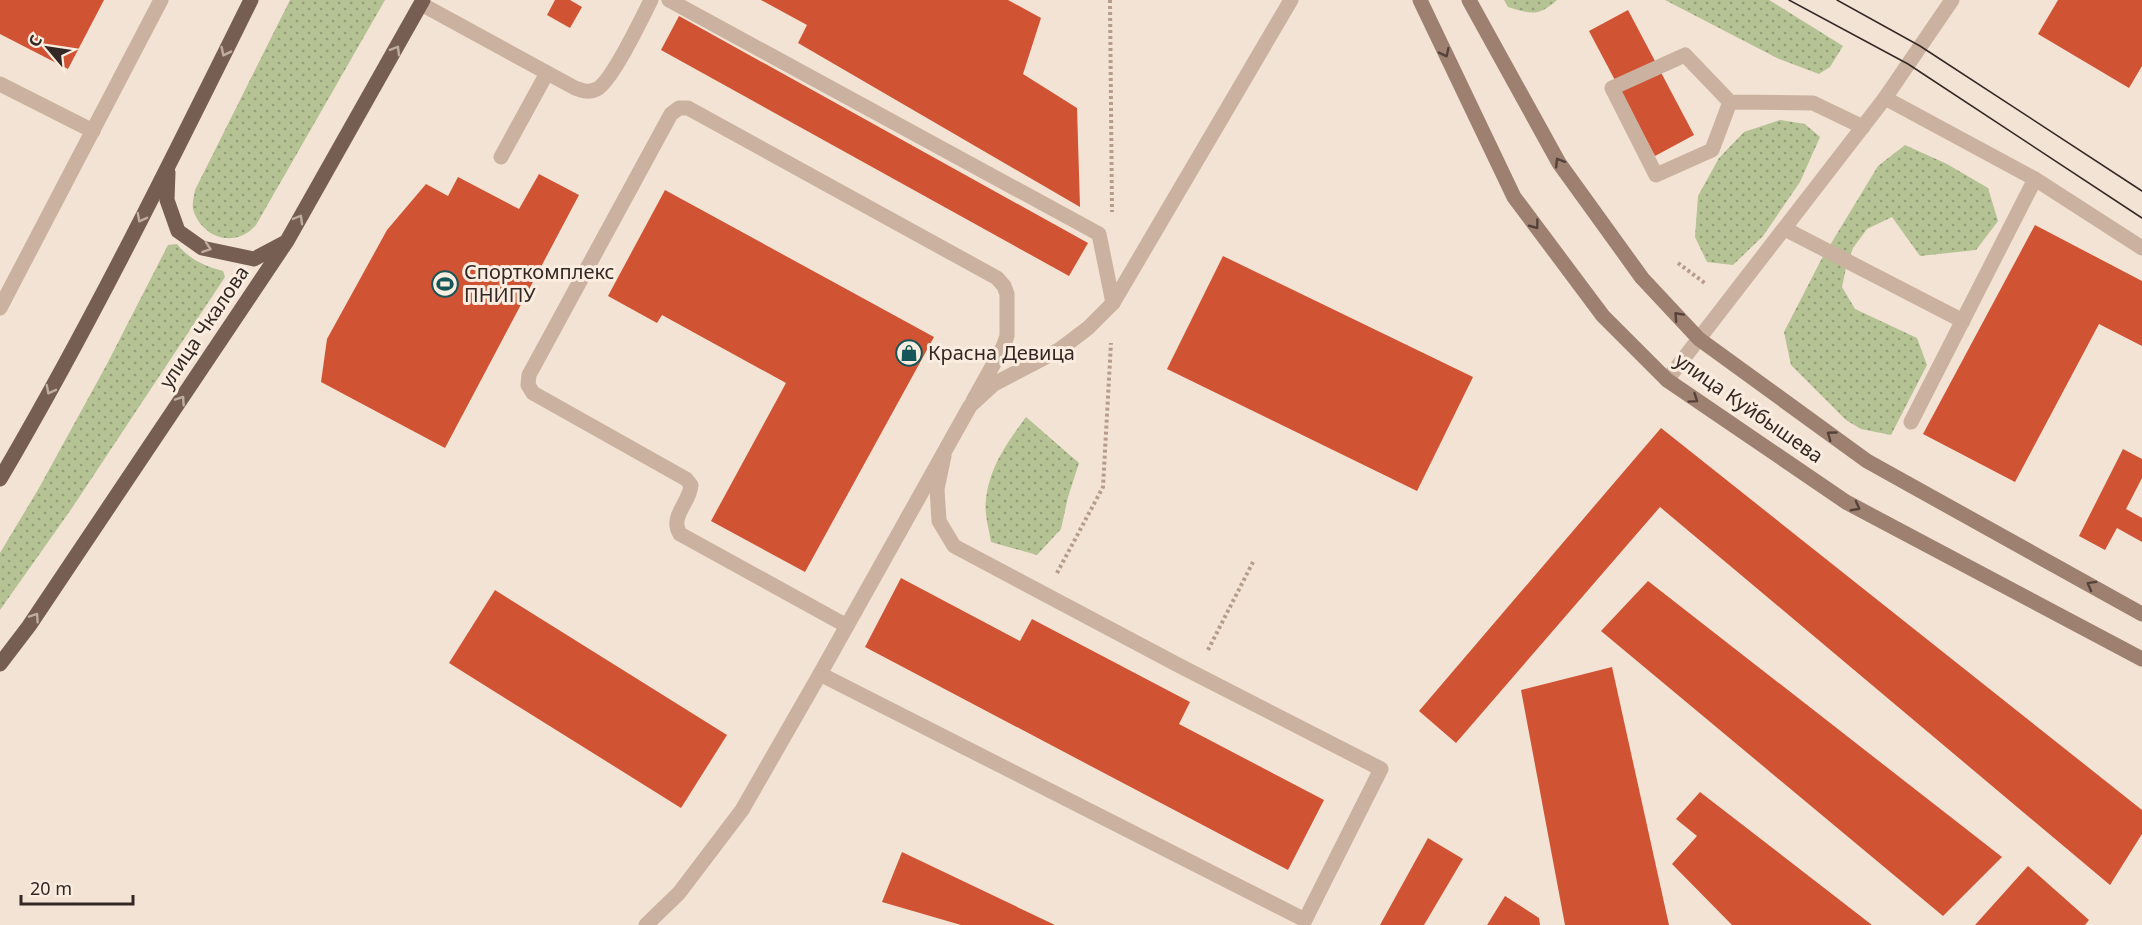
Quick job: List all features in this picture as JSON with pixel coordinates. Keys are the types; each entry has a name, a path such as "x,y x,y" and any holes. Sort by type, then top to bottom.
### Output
{"main road":[{"path":"0,479 34,421 168,166 251,0"},
{"name":"улица Куйбышева","path":"1420,0 1514,197 1603,316 1667,380 1846,502 2142,659"},
{"name":"улица Куйбышева","path":"1469,0 1559,163 1642,278 1699,339 1867,461 2142,614"},
{"name":"улица Чкалова","path":"0,664 29,626 287,242 422,2"},
{"path":"168,166 167,200 178,231 202,248 254,259 287,242"}],"street":[{"path":"0,308 161,0"},
{"path":"422,2 547,73 587,92 600,88 611,74 651,0"},
{"path":"669,0 1099,234 1113,303"},
{"path":"1667,380 1885,98 1952,0"},
{"path":"970,406 994,384 1059,350 1088,328 1113,303 1288,1"},
{"path":"1730,102 1712,150 1656,176 1612,88 1685,55 1730,102 1813,103 1863,127"},
{"path":"501,157 547,73"},
{"path":"0,84 93,131"},
{"path":"1885,98 2035,179 2142,249"},
{"path":"646,925 679,893 742,810 820,674 1004,347 1007,336 1006,294 1004,286 997,278 688,108 679,108 671,114 529,375 528,385 533,393 686,479 691,485 690,493 676,519 676,527 680,534 847,626"},
{"path":"1911,422 2035,179"},
{"path":"1785,230 1963,321"},
{"path":"820,674 1305,920 1381,769 954,546 939,521 937,489 945,450"}],"path":[{"path":"1205,655 1253,562"}],"green space":[{"path":"290,0 385,0 256,225 237,237 220,237 206,230 196,217 193,209 195,190"},
{"path":"1504,0 1557,0 1545,9 1534,12 1508,7"},
{"path":"1665,0 1769,0 1843,46 1830,67 1819,74 1777,58"},
{"path":"1780,120 1805,124 1820,137 1800,182 1763,236 1733,265 1707,262 1695,237 1698,196 1719,158 1744,132"},
{"path":"1905,145 1947,164 1988,188 1998,221 1976,250 1920,256 1892,217 1867,229 1853,248 1842,287 1855,309 1917,338 1927,365 1891,435 1861,429 1846,420 1791,365 1784,332 1821,260 1878,166"},
{"path":"177,244 197,261 223,271 225,277 72,508 0,610 0,553 39,488 107,364 168,245"},
{"path":"1026,417 1079,463 1061,529 1037,555 991,542 986,510 988,488 995,467"}],"building":[{"path":"0,0 104,0 68,69 0,34"},
{"path":"555,0 570,0 582,7 570,28 547,15"},
{"path":"761,0 1008,0 1041,18 1023,74 1077,108 1080,207 798,43 807,25"},
{"path":"2058,0 2142,0 2142,66 2129,88 2038,34"},
{"path":"1628,10 1694,135 1655,156 1589,31"},
{"path":"679,16 1088,243 1069,276 661,50"},
{"name":"Спорткомплекс ПНИПУ","path":"539,174 579,195 445,448 321,382 327,339 387,230 426,184 448,196 458,177 519,209"},
{"path":"665,190 934,337 805,572 711,521 786,383 662,315 657,323 608,296"},
{"path":"2035,225 2142,281 2142,346 2099,324 2015,482 1923,434"},
{"path":"1223,256 1473,377 1417,491 1167,369"},
{"path":"1661,428 2142,810 2142,834 2110,885 1660,507 1456,743 1419,711"},
{"path":"2123,449 2142,459 2142,478 2126,509 2142,518 2142,542 2117,528 2105,550 2079,536"},
{"path":"901,578 1020,641 1032,619 1190,702 1179,724 1324,800 1288,870 865,647"},
{"path":"1648,581 2002,857 1943,916 1601,631"},
{"path":"495,590 727,735 681,808 449,663"},
{"path":"1612,667 1669,925 1565,925 1521,690"},
{"path":"1700,792 1872,925 1732,925 1672,864 1697,836 1676,819"},
{"path":"1428,838 1463,859 1424,925 1380,925"},
{"path":"902,852 1055,925 961,925 882,902"},
{"path":"2028,866 2089,920 2085,925 1975,925"},
{"path":"1505,896 1539,918 1540,925 1487,925"}],"tram line":[{"path":"1789,0 1908,64 2142,218"},
{"path":"1837,0 1920,46 2142,191"}],"place":[{"name":"Спорткомплекс ПНИПУ","path":"445,284"},
{"name":"Красна Девица","path":"909,353"}]}
